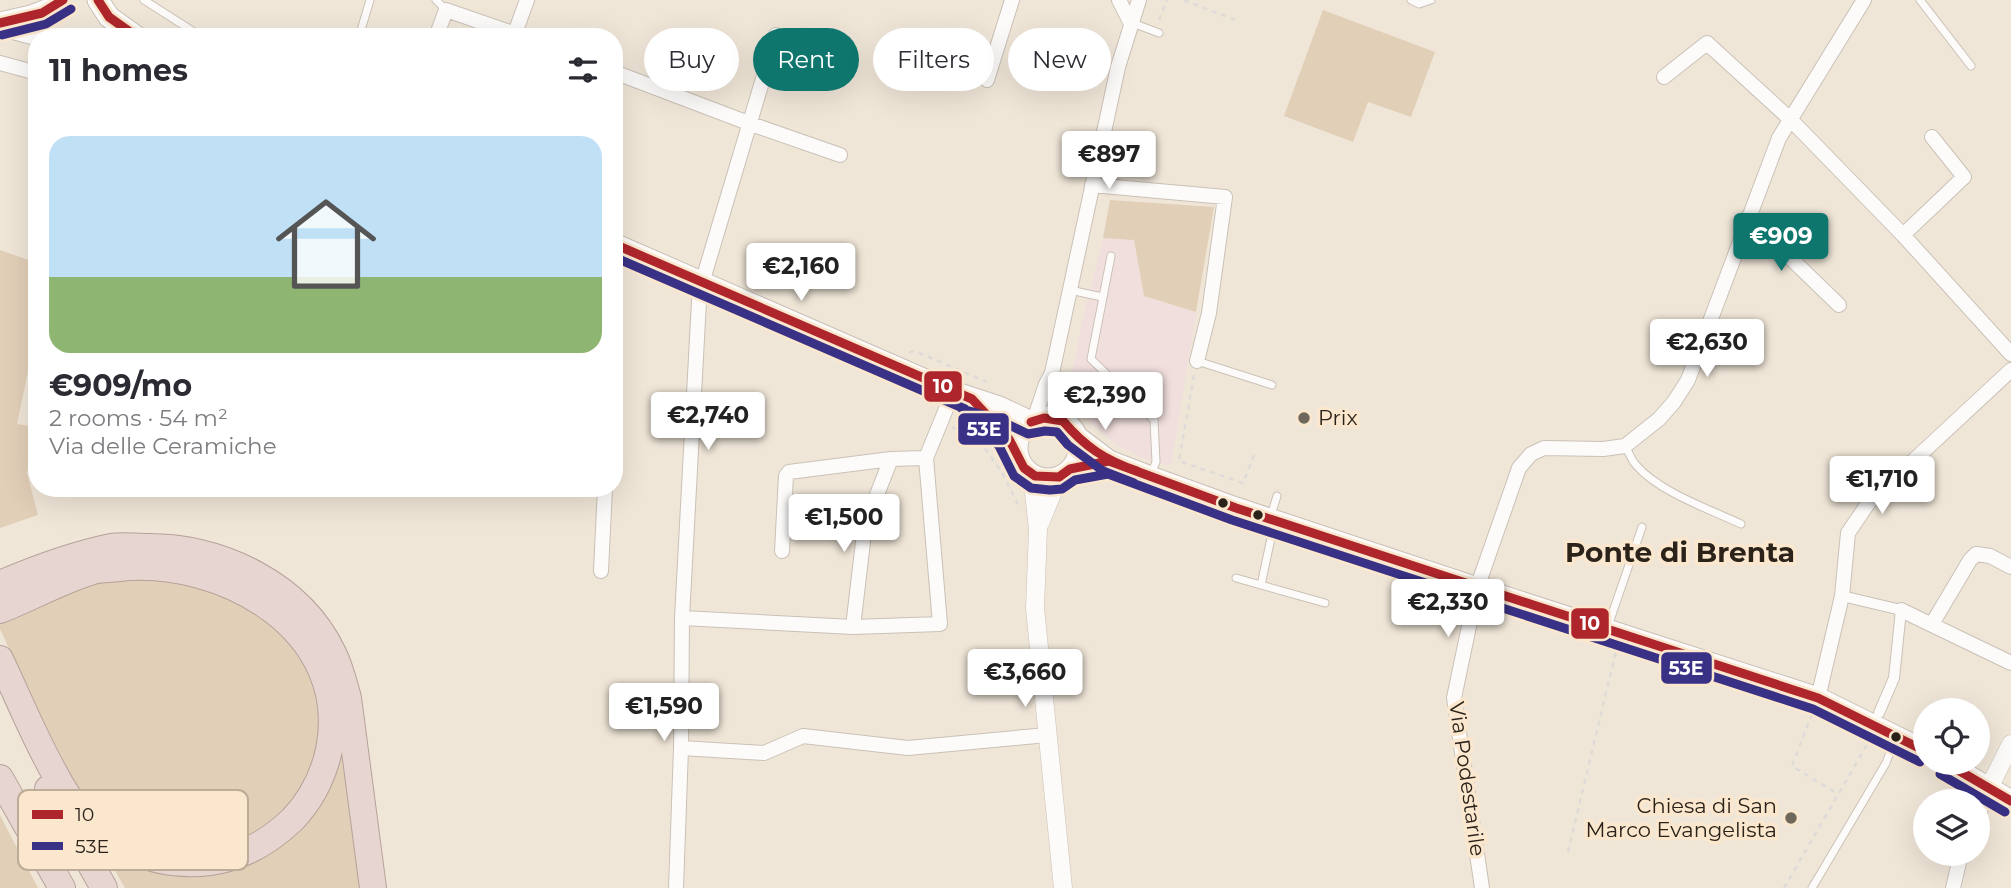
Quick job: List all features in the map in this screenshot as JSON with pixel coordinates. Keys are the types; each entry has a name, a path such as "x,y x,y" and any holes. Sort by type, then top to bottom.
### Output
{"highway":[{"path":"4,595 57,562 113,547 172,547 201,552 259,576 285,593 316,626 332,652 343,679 348,698 373,888"},
{"path":"4,595 93,571 144,566 177,569 205,575 265,604 288,623 319,664 328,686 331,737 316,790 282,830 263,844 248,850"},
{"path":"0,659 64,790"},
{"path":"0,695 49,790"},
{"path":"0,778 18,810"},
{"path":"52,870 62,888"},
{"path":"93,870 104,888"}],"main road":[{"path":"0,24 32,16 60,3"},
{"path":"54,28 52,19 60,3"},
{"path":"103,12 125,28"},
{"path":"0,24 28,32"},
{"path":"623,248 962,395 1033,421 1053,418 1109,461 1612,637 1816,704 1897,735 1913,744"},
{"path":"962,395 1001,429 1023,464 1043,478 1059,477 1068,471 1109,461"},
{"path":"1023,464 1017,449 1020,433 1033,421"},
{"path":"1068,471 1078,453 1073,431"},
{"path":"1967,775 2011,801"}],"street":[{"path":"521,28 527,0"},
{"path":"994,58 1012,0"},
{"path":"1119,0 1130,22"},
{"path":"1033,421 1052,373 1130,22 1139,0"},
{"path":"1625,446 1659,419 1688,380 1779,138 1864,0"},
{"path":"437,28 441,5 501,28"},
{"path":"1664,77 1707,43 1790,118 1903,235 2011,355"},
{"path":"0,63 28,71"},
{"path":"623,75 840,155"},
{"path":"676,888 682,618 698,301 760,91"},
{"path":"1903,235 1964,177 1932,137"},
{"path":"1093,185 1225,197 1209,313 1197,361"},
{"path":"1748,217 1839,305"},
{"path":"1816,704 1842,596 1848,533 1870,502 2011,370"},
{"path":"1052,373 1073,431"},
{"path":"682,618 853,626 940,624 926,458 941,422 962,395"},
{"name":"Via Podestarile","path":"1482,888 1454,698 1477,588 1520,468 1531,454 1544,448 1603,449 1625,446"},
{"path":"782,551 786,476 789,472 926,458"},
{"path":"853,626 865,525 891,460"},
{"path":"1023,464 1034,493 1038,529 1035,608 1063,888"},
{"path":"1038,529 1054,489 1068,471"},
{"path":"601,570 605,497"},
{"path":"1932,624 1969,559 1976,554 1990,556 2011,566"},
{"path":"1842,596 1901,610 2011,663"},
{"path":"1880,713 1894,678 1901,610"},
{"path":"681,748 764,753 803,736 908,748 1047,735"},
{"path":"1989,788 2011,744"},
{"path":"1953,888 1958,866"}],"lane":[{"path":"144,0 188,28"},
{"path":"362,28 370,0"},
{"path":"1411,0 1419,4 1430,0"},
{"path":"1920,0 1971,66"},
{"path":"1130,22 1157,32"},
{"path":"1111,256 1091,359 1154,420 1156,462 1150,476"},
{"path":"1070,289 1102,297"},
{"path":"1197,361 1272,385"},
{"path":"1625,446 1634,464 1647,475 1672,491 1741,524"},
{"path":"1261,585 1278,496"},
{"path":"1612,637 1642,527"},
{"path":"1236,578 1325,603"},
{"path":"1812,888 1886,763 1897,735"}],"path":[{"path":"1157,32 1167,0"},
{"path":"1184,0 1235,20"},
{"path":"1197,361 1179,461 1243,482 1255,453"},
{"path":"941,422 981,443 1003,474 1019,507"},
{"path":"1569,852 1612,637"},
{"path":"1816,704 1792,766 1839,794"},
{"path":"1784,888 1873,734"}],"shaded area":[{"path":"1323,10 1435,52 1411,117 1368,102 1353,142 1284,116"},
{"path":"1110,200 1214,207 1196,312 1144,296 1134,240 1103,238"},
{"path":"1103,238 1134,239 1144,296 1196,312 1171,466 1140,457 1116,444 1094,426 1077,405 1070,386 1083,317"},
{"path":"0,250 28,260 28,371 17,424 28,426 28,497 33,497 38,515 0,528"},
{"path":"172,578 261,611 309,663 323,731 301,796 250,842 248,790 79,790 39,714 0,629 0,621 90,582"},
{"path":"342,740 366,888 125,888 115,870 248,870 250,861"},
{"path":"0,815 18,850 18,870 29,870 38,888 0,888"}],"transit line":[{"name":"10","path":"0,23 42,13 63,0"},
{"name":"10","path":"98,0 109,17 124,28"},
{"name":"53E","path":"30,28 46,24 71,9"},
{"name":"53E","path":"2,35 28,28"},
{"name":"10","path":"623,248 972,399 1009,439 1024,468 1035,476 1059,477 1070,469 1109,461 1236,508 1818,698 1913,745"},
{"name":"53E","path":"623,261 965,409 999,446 1014,476 1031,488 1062,489 1075,480 1108,474 1232,520 1813,709 1913,759"},
{"name":"53E","path":"962,409 995,418 1028,434 1057,432 1068,445 1103,471 1134,483"},
{"name":"10","path":"1031,422 1044,418 1063,421 1096,452 1137,471"},
{"name":"53E","path":"1942,775 2005,812"},
{"name":"10","path":"1967,775 2011,801"}],"place":[{"name":"Prix","path":"1304,418"},
{"name":"Chiesa di San Marco Evangelista","path":"1791,818"}],"district":[{"name":"Ponte di Brenta","path":"1680,552"}]}
